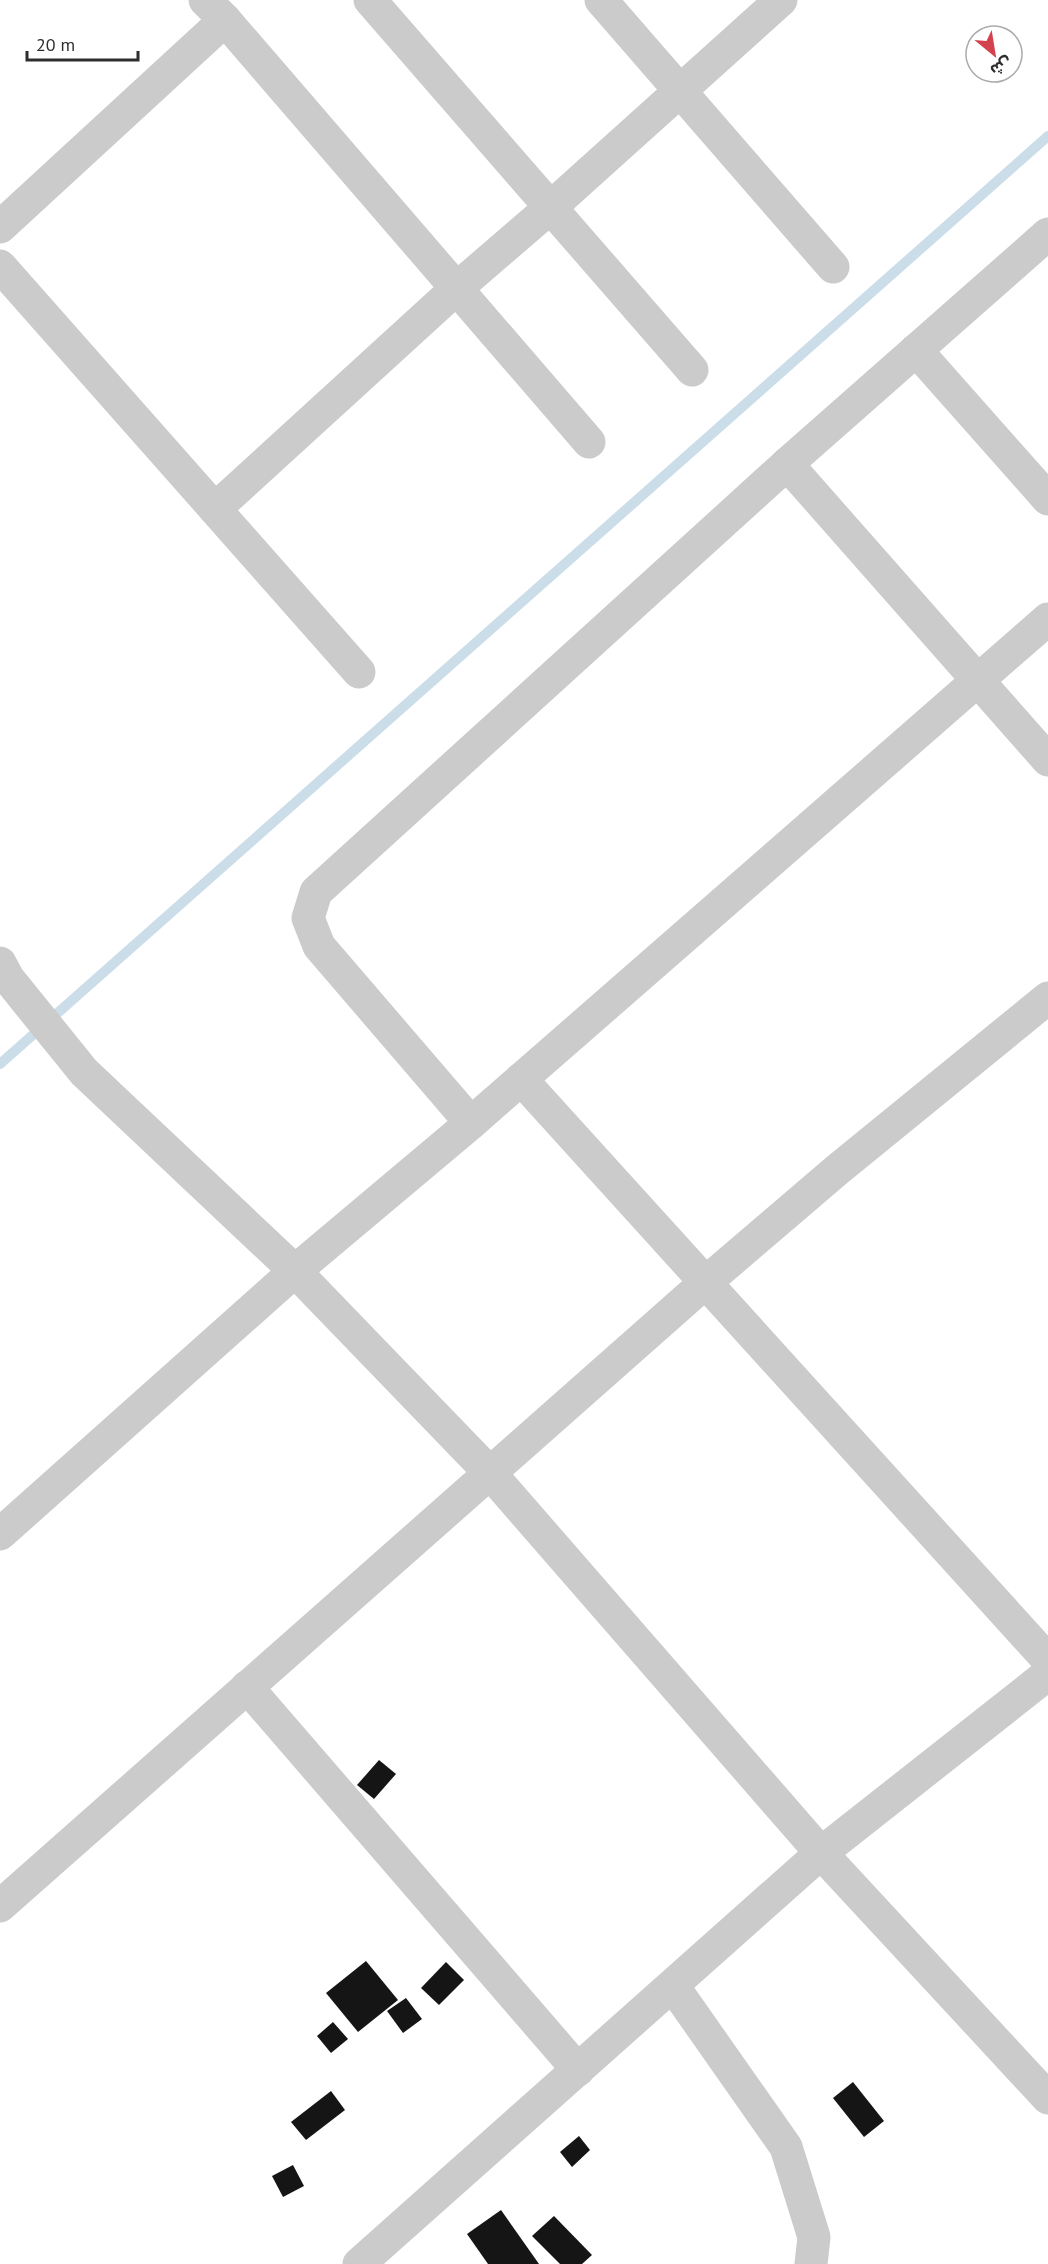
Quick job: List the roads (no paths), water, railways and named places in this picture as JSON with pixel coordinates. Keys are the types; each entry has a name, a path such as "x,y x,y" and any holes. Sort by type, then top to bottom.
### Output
{"street":[{"path":"370,0 692,370"},
{"path":"601,0 833,267"},
{"path":"215,509 457,288 551,207 781,0"},
{"path":"0,227 215,10 589,442"},
{"path":"471,1123 319,946 308,918 316,892 788,464 1048,234"},
{"path":"0,266 359,672"},
{"path":"916,350 1048,500"},
{"path":"788,464 1048,760"},
{"path":"0,1534 295,1271 522,1079 1048,620"},
{"path":"4,970 84,1072 295,1271 490,1473 821,1853 1048,2098"},
{"path":"0,1906 706,1282 837,1170 1048,998"},
{"path":"522,1079 1048,1660"},
{"path":"359,2264 821,1853 1048,1674"},
{"path":"247,1688 578,2070"},
{"path":"673,1986 786,2148 814,2237 811,2264"}],"waterway":[{"path":"0,1064 1048,136"}]}
